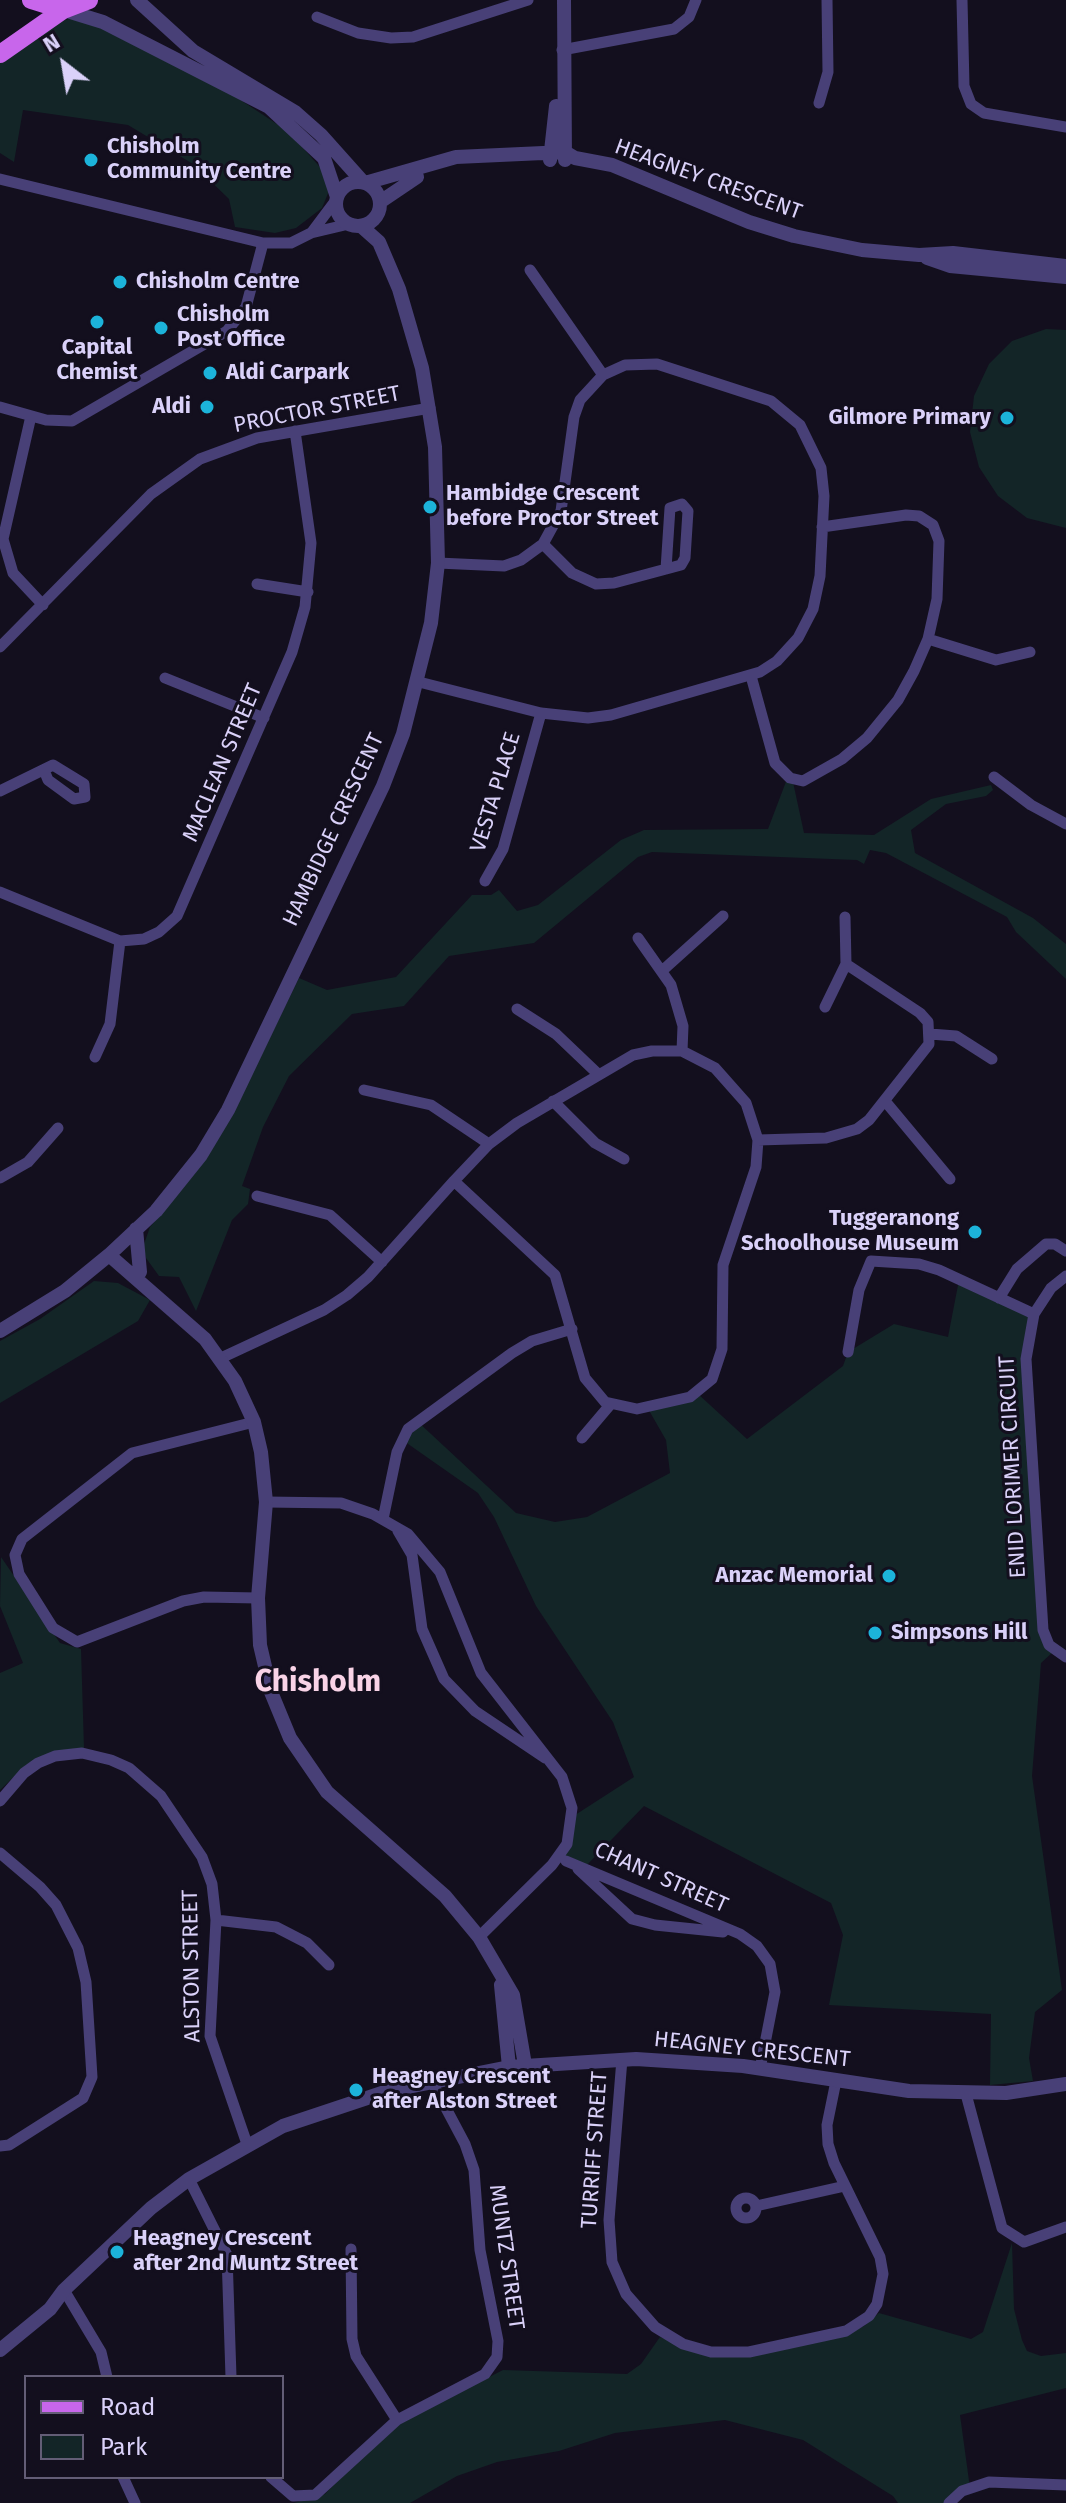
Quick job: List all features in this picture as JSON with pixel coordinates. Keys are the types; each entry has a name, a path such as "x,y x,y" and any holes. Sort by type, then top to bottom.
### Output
{"main road":[{"path":"31,0 64,10"},
{"path":"0,54 64,10 89,0"}],"street":[{"path":"0,179 263,243 280,245 311,233 369,224 380,207 378,194 364,183 328,142 295,112 193,51 137,0"},
{"path":"317,17 358,33 413,37 528,0"},
{"path":"561,157 564,0"},
{"path":"562,50 674,29 689,17 696,0"},
{"path":"819,103 828,72 827,0"},
{"path":"962,0 964,86 971,104 984,113 1066,127"},
{"path":"64,10 103,22 269,107 324,158 337,199 337,210 355,225"},
{"name":"HEAGNEY CRESCENT","path":"364,183 458,164 561,157 612,165 749,222 839,247 919,255 953,253 1063,271"},
{"name":"HEAGNEY CRESCENT","path":"380,207 409,179 427,170"},
{"path":"311,233 347,185 364,183"},
{"name":"HAMBIDGE CRESCENT","path":"0,1331 87,1274 113,1252 187,1175 228,1110 383,786 419,682 438,563 438,486 430,408 412,329 380,245 380,207"},
{"name":"HAMBIDGE CRESCENT","path":"355,225 380,245"},
{"path":"0,407 59,422 86,416 227,331 246,307 263,243"},
{"path":"530,270 603,375"},
{"path":"419,682 541,713 576,718 611,715 751,676 785,654 809,619 818,587 823,478 815,450 800,425 778,406 657,364 625,365 603,375 585,393 574,417 561,511 543,544 521,560 504,566 438,563"},
{"name":"PROCTOR STREET","path":"0,647 140,504 175,475 228,447 295,431 430,408"},
{"path":"31,416 3,539 13,573 43,605"},
{"name":"MACLEAN STREET","path":"120,941 144,939 166,928 177,916 292,652 308,592 311,543 309,510 295,431"},
{"path":"543,544 572,573 596,584 614,583 681,565 685,558 688,511 682,504 670,508 666,569"},
{"path":"751,676 775,763 790,778 803,781 842,759 878,726 903,690 928,639 939,578 939,541 933,525 919,516 906,515 822,527"},
{"path":"257,584 308,592"},
{"path":"928,639 996,660 1030,652"},
{"path":"165,678 264,718"},
{"name":"VESTA PLACE","path":"485,881 503,849 541,713"},
{"path":"0,791 44,770"},
{"path":"994,777 1031,805 1066,824"},
{"path":"0,892 120,941 110,1024 95,1057"},
{"path":"663,970 723,916"},
{"path":"825,1007 846,964 845,917"},
{"path":"638,938 663,970 679,1005 682,1051"},
{"path":"758,1140 842,1135 869,1120 924,1053 930,1034 920,1013 846,964"},
{"path":"517,1009 570,1045 598,1074"},
{"path":"930,1034 956,1036 992,1059"},
{"path":"221,1358 324,1310 347,1295 382,1262 454,1181 489,1144 598,1074 633,1055 662,1050 682,1051 703,1059 727,1078 746,1103 758,1140 756,1167 723,1265 722,1349 712,1379 690,1397 637,1409 610,1405 587,1383 563,1295 546,1264 454,1181"},
{"path":"364,1090 431,1105 489,1144"},
{"path":"553,1101 595,1143 624,1159"},
{"path":"885,1101 950,1179"},
{"path":"0,1178 28,1162 58,1128"},
{"path":"257,1196 330,1215 382,1262"},
{"path":"136,1229 137,1275"},
{"path":"999,1298 1017,1269 1046,1244 1055,1244 1066,1251"},
{"path":"113,1252 221,1358 254,1422 261,1452 266,1502 258,1598 260,1645 271,1692 307,1766 350,1816 445,1896 479,1937 513,1995 525,2065"},
{"path":"848,1352 859,1290 871,1261 919,1264 1034,1314"},
{"path":"87,1274 110,1271 137,1275"},
{"name":"ENID LORIMER CIRCUIT","path":"1066,1276 1051,1288 1034,1314 1026,1359 1043,1630 1049,1645 1066,1657"},
{"path":"555,1765 475,1711 444,1679 422,1629 412,1555 386,1520 397,1452 408,1429 512,1353 532,1341 572,1329"},
{"path":"582,1438 610,1405"},
{"path":"254,1422 132,1453 22,1539 15,1555 19,1574 53,1628 77,1642 183,1601 204,1597 258,1598"},
{"path":"266,1502 330,1501 386,1520 416,1542 440,1572 481,1673 555,1765 568,1789 572,1808 571,1832 563,1859 479,1937"},
{"name":"ALSTON STREET","path":"0,1801 24,1773 55,1756 92,1755 129,1768 161,1796 202,1857 212,1884 216,1920 210,2036 247,2144"},
{"path":"0,1853 56,1905 78,1948 86,1982 92,2077 83,2098 9,2145 0,2146"},
{"name":"CHANT STREET","path":"563,1859 587,1876 618,1910 632,1919 655,1925 740,1934"},
{"name":"CHANT STREET","path":"563,1859 740,1934 762,1951 774,1978 760,2069"},
{"path":"216,1920 276,1927 307,1943 329,1965"},
{"path":"501,1977 509,2067"},
{"name":"HEAGNEY CRESCENT","path":"0,2350 151,2208 189,2179 247,2144 328,2110 431,2080 525,2065 622,2059 760,2069 836,2081 966,2094 1066,2084"},
{"name":"TURRIFF STREET","path":"622,2059 609,2241 612,2262 626,2294 639,2312 669,2336 702,2350 731,2353 859,2325 877,2304 883,2274 878,2249 845,2186 828,2144 827,2125 836,2081"},
{"name":"MUNTZ STREET","path":"273,2479 293,2496 315,2495 397,2420 485,2374 498,2352 480,2250 474,2170 469,2153 431,2080"},
{"path":"966,2094 1002,2228 1024,2242 1066,2227"},
{"path":"189,2179 227,2255 231,2375"},
{"path":"756,2206 845,2186"},
{"path":"351,2249 352,2339 356,2356 368,2381 397,2420"},
{"path":"64,2290 101,2352 107,2375"},
{"name":"HEAGNEY CRESCENT","path":"0,2339 32,2319"},
{"path":"124,2479 135,2503"},
{"path":"949,2503 962,2491 989,2482 1066,2485"}],"green space":[{"path":"68,19 87,21 230,93 289,132 326,174 329,191 322,208 296,228 275,233 235,227 229,199 193,164 128,125 23,110 14,162 0,153 0,62 47,27"},
{"path":"1046,329 1066,330 1066,528 1027,518 998,496 979,467 970,432 974,396 989,364 1012,341"},
{"path":"787,779 793,782 804,833 874,835 931,799 991,785 993,790 986,796 946,804 911,830 915,853 1033,918 1066,944 1066,979 1016,932 1007,917 886,853 870,850 864,864 857,860 652,852 638,857 534,943 449,956 404,1006 352,1014 289,1076 263,1127 242,1186 250,1189 248,1204 232,1220 196,1311 179,1277 159,1276 146,1258 143,1247 150,1227 196,1172 254,1070 299,978 327,990 396,977 472,895 491,895 499,890 517,911 538,905 621,840 644,830 768,829"},
{"name":"Simpsons Hill","path":"959,1280 1034,1314 1027,1340 1043,1630 1054,1651 1041,1663 1032,1776 1062,1990 1035,2012 1029,2058 1033,2081 990,2085 991,2014 829,2005 843,1935 831,1903 644,1806 585,1867 559,1857 572,1817 634,1777 613,1722 536,1606 494,1517 478,1493 401,1439 417,1421 516,1513 555,1522 587,1517 670,1473 666,1440 647,1407 697,1393 747,1439 843,1366 848,1352 894,1324 948,1337"},
{"path":"94,1281 118,1283 150,1300 138,1321 0,1403 0,1341 40,1319"},
{"path":"1,1557 60,1643 81,1649 84,1748 50,1753 26,1765 0,1790 0,1673 23,1663 0,1606"},
{"path":"1012,2243 1014,2309 1022,2340 1027,2351 1041,2356 1066,2353 1066,2388 960,2415 970,2488 949,2503 898,2503 893,2496 803,2440 725,2420 615,2433 559,2451 497,2462 457,2476 410,2503 294,2503 325,2494 366,2452 405,2420 503,2370 627,2374 641,2364 660,2337 713,2357 754,2356 839,2337 864,2326 879,2313 971,2339 983,2332"}],"place":[{"name":"Chisholm Community Centre","path":"91,160"},
{"name":"Chisholm Centre","path":"120,282"},
{"name":"Capital Chemist","path":"97,322"},
{"name":"Chisholm Post Office","path":"161,328"},
{"name":"Aldi Carpark","path":"210,373"},
{"name":"Aldi","path":"207,407"},
{"name":"Gilmore Primary","path":"1007,418"},
{"name":"Hambidge Crescent before Proctor Street","path":"430,507"},
{"name":"Tuggeranong Schoolhouse Museum","path":"975,1232"},
{"name":"Anzac Memorial","path":"889,1576"},
{"name":"Simpsons Hill","path":"875,1633"},
{"name":"Heagney Crescent after Alston Street","path":"356,2090"},
{"name":"Heagney Crescent after 2nd Muntz Street","path":"117,2252"}],"district":[{"name":"Chisholm","path":"318,1683"}]}
